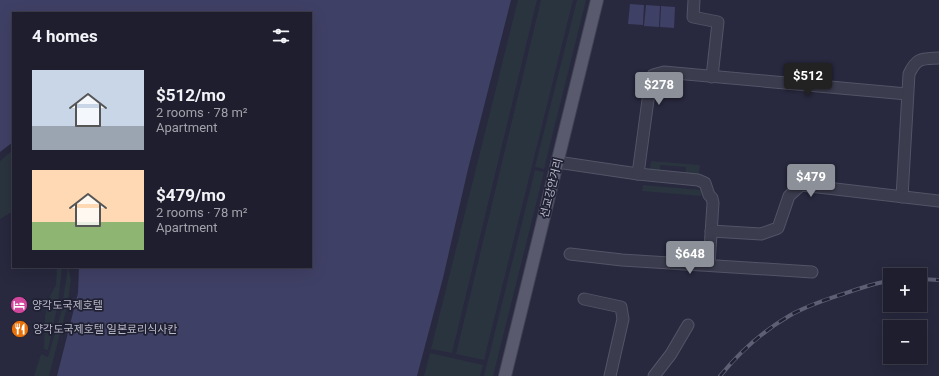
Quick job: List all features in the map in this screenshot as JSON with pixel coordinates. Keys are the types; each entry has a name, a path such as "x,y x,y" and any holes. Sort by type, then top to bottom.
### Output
{"main road":[{"name":"선교강안거리","path":"507,376 597,0"}],"street":[{"path":"694,0 693,16 718,22 712,77"},
{"path":"902,197 909,74 913,64 921,59 939,58"},
{"path":"638,174 650,85 653,75 664,72 907,94"},
{"path":"557,162 705,182 709,196 712,198 709,265"},
{"path":"711,231 761,234 778,228 789,196 802,185 939,201"},
{"path":"570,254 622,260 812,272"},
{"path":"584,299 621,307 623,318 610,376"},
{"path":"654,376 671,354 688,325"}],"shaded area":[{"path":"518,0 537,0 452,353 431,349"},
{"path":"541,0 573,0 484,360 456,354"},
{"path":"577,0 586,0 544,169 535,167"},
{"path":"12,151 12,212 0,219 0,161"},
{"path":"651,161 700,165 699,174 686,173 686,167 660,165 660,170 650,169"},
{"path":"535,170 544,172 493,376 484,376"},
{"path":"643,185 702,190 701,196 642,191"},
{"path":"57,268 62,268 58,303 48,350 44,349 45,315 50,296 56,285"},
{"path":"68,268 71,280 67,307 49,376 34,376 41,354 48,357 61,313"},
{"path":"430,353 483,365 480,376 424,376"}],"water":[{"path":"0,0 511,0 468,169 443,278 417,376 57,376 78,293 79,268 312,268 312,12 12,12 12,143 0,152"},
{"path":"630,4 644,5 643,25 628,24"},
{"path":"646,5 660,6 659,27 644,26"},
{"path":"661,6 675,7 674,28 660,27"}],"railway":[{"path":"927,279 939,280"},
{"path":"720,376 752,343 770,328 795,312 866,286 883,282"}],"place":[{"name":"양각도국제호텔","path":"19,305"},
{"name":"양각도국제호텔 일본료리식사칸","path":"20,329"}]}
